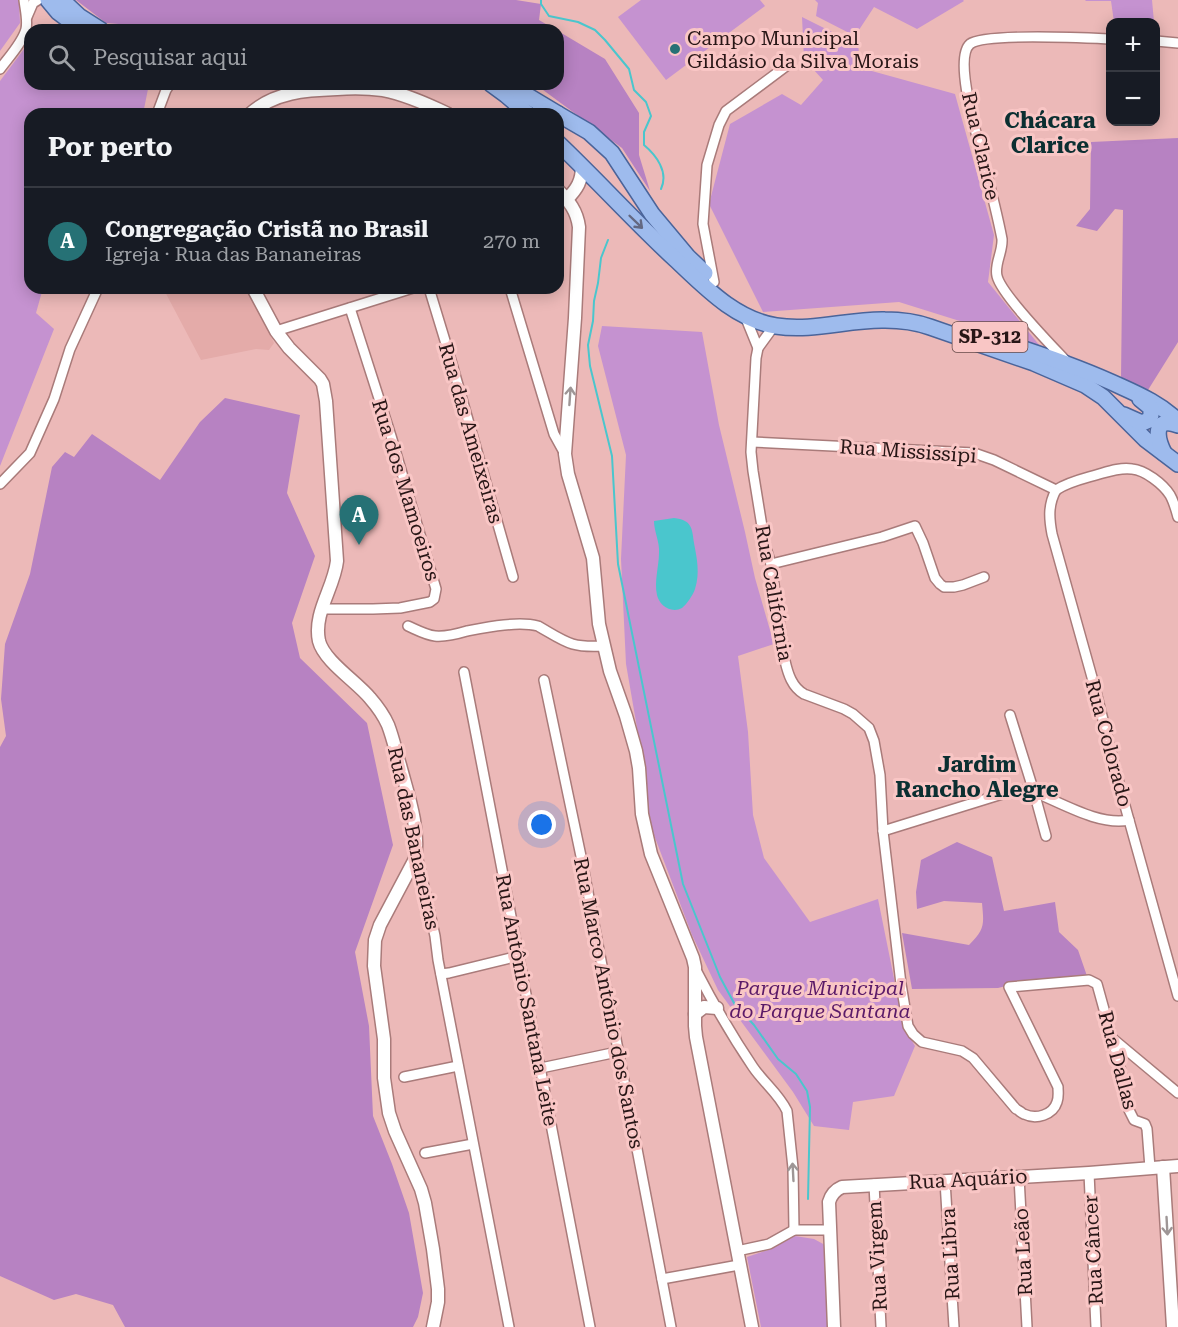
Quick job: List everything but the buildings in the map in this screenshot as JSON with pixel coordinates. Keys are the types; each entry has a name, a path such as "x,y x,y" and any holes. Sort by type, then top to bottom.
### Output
{"main road":[{"path":"48,0 58,12 74,24"},
{"path":"48,0 92,24"},
{"path":"499,90 521,108"},
{"name":"SP-312","path":"518,90 548,108"},
{"name":"SP-312","path":"564,117 589,132 605,146 618,160 659,223 692,261 714,282 750,307 776,316 804,317 881,310 916,313 1068,363 1142,396 1165,410 1178,423"},
{"path":"564,146 575,133 589,132"},
{"name":"SP-312","path":"564,148 635,221 699,281 732,309 745,316 774,326 805,327 883,320 915,322 1063,374 1094,391 1145,439 1178,464"},
{"path":"599,183 614,175 618,160"},
{"path":"1120,413 1142,423 1149,420 1151,408 1131,391"},
{"path":"1164,454 1158,437 1160,427 1167,422 1178,423"}],"street":[{"path":"24,0 26,24"},
{"path":"27,17 33,3 48,0"},
{"path":"0,69 24,33"},
{"name":"Rua Clarice","path":"1068,363 1010,298 999,281 997,268 1002,250 1002,239 968,94 964,62 968,47 982,40 1051,36 1106,39"},
{"path":"1160,42 1178,43"},
{"path":"714,282 703,224 706,165 718,125 726,111 789,64"},
{"path":"159,108 166,90"},
{"path":"259,108 281,96 318,90"},
{"path":"383,90 406,96 428,108"},
{"path":"577,189 582,166"},
{"path":"564,193 599,183"},
{"path":"564,197 577,216 578,236 575,318 565,454 568,474 592,558 599,624 610,671 636,751 642,814 651,854 695,967 696,1037 752,1327"},
{"path":"0,484 30,453 54,399 70,349 95,294"},
{"name":"Rua das Bananeiras","path":"256,294 276,331 289,348 320,379 325,392 337,561 334,578 322,609 318,632 320,643 326,655 378,708 393,741 414,821 416,850 435,936 508,1327"},
{"path":"276,331 394,294"},
{"name":"Rua das Ameixeiras","path":"431,294 513,578"},
{"path":"512,294 554,434 565,454"},
{"name":"Rua dos Mamoeiros","path":"322,609 399,608 430,602 434,598 436,589 350,308"},
{"name":"Rua Califórnia","path":"745,316 758,348 752,442 753,471 765,545 771,564 785,661 789,675 799,691 853,714 869,728 872,734 880,775 883,831 908,1026 912,1034 922,1041 962,1052 973,1059 1016,1109 1032,1117 1046,1114 1052,1111 1057,1104 1057,1083 1010,987"},
{"path":"758,348 774,326"},
{"path":"554,434 568,425"},
{"name":"Rua Mississípi","path":"752,442 974,453 994,460 1056,490"},
{"path":"1056,490 1079,480 1117,469 1142,471 1168,492 1176,502 1178,517"},
{"name":"Rua Colorado","path":"1056,490 1050,502 1052,534 1122,795 1173,961 1178,996"},
{"path":"771,564 882,537 915,526 935,578 940,584 944,587 954,587 984,578"},
{"path":"408,627 436,636 481,628 533,625 570,644 588,647 604,646"},
{"name":"Rua Antônio Santana Leite","path":"464,672 590,1327"},
{"name":"Rua Marco Antônio dos Santos","path":"544,680 582,861 671,1327"},
{"path":"1010,715 1046,836"},
{"path":"883,831 1012,791 1024,790 1034,792 1095,818 1116,822 1130,820"},
{"path":"416,850 415,860 380,926 375,940 374,966 384,1039 384,1078 389,1113 421,1189 434,1249 438,1302 433,1327"},
{"path":"441,974 519,956"},
{"path":"695,967 754,1069 783,1102 787,1111 793,1168 794,1230"},
{"name":"Rua Dallas","path":"1010,987 1089,980 1097,984 1130,1110 1134,1120 1145,1124 1148,1129 1157,1168"},
{"path":"695,1014 704,1007 717,1008"},
{"path":"1112,1038 1178,1093"},
{"path":"541,1068 617,1052"},
{"path":"404,1077 458,1066"},
{"path":"425,1153 473,1144"},
{"name":"Rua Aquário","path":"830,1230 829,1202 831,1197 837,1189 852,1185 1089,1173 1178,1166"},
{"path":"1157,1168 1173,1327"},
{"name":"Rua Câncer","path":"1089,1173 1096,1327"},
{"name":"Rua Leão","path":"1019,1177 1027,1327"},
{"name":"Rua Libra","path":"945,1181 954,1327"},
{"name":"Rua Virgem","path":"874,1184 881,1327"},
{"path":"737,1251 769,1244 794,1230 830,1230 834,1327"},
{"path":"662,1279 739,1265"}],"shaded area":[{"path":"76,0 516,0 541,4 539,20 546,24 118,24 106,23"},
{"path":"564,35 605,59 639,113 639,155 650,191 622,148 543,90 564,90"},
{"path":"1178,138 1178,342 1148,390 1121,379 1123,210 1115,209 1097,231 1076,226 1090,209 1091,142"},
{"path":"166,294 251,294 274,343 269,350 256,349 201,360"},
{"path":"225,398 300,415 287,493 315,556 292,623 300,658 367,723 393,845 355,952 369,1026 373,1116 409,1213 423,1293 418,1317 413,1327 125,1327 113,1305 76,1294 54,1300 0,1276 0,747 6,736 1,699 5,644 30,574 52,467 65,452 74,457 92,434 160,480 200,422"},
{"path":"957,842 992,857 1004,911 1055,902 1059,932 1078,950 1087,976 1018,983 998,988 912,989 902,933 969,945 982,926 982,903 944,901 917,909 916,892 921,860"}],"green space":[{"path":"0,0 19,0 20,23 0,51"},
{"name":"Campo Municipal Gildásio da Silva Morais","path":"641,0 760,0 765,6 666,80 618,17"},
{"path":"815,0 964,1 917,29 874,7 855,36 816,16 818,3"},
{"path":"1152,0 1154,18 1113,18 1111,1 1086,1"},
{"path":"802,17 858,45 861,68 955,94 994,235 988,282 1040,346 899,302 763,312 709,204 730,124 782,94 801,105 823,80 804,59"},
{"path":"24,49 24,90 148,90 144,108 24,108 24,294 41,294 36,313 54,329 0,466 0,81"},
{"name":"Parque Municipal do Parque Santana","path":"602,326 702,332 719,425 755,578 774,644 738,656 748,732 753,815 764,858 810,922 878,899 904,1028 915,1046 894,1096 853,1102 849,1130 814,1126 793,1092 718,990 692,935 646,814 640,745 626,664 621,559 626,455 598,346"},
{"path":"795,1236 814,1239 825,1245 829,1327 761,1327 747,1257 771,1249"}],"water":[{"path":"674,518 688,523 692,529 698,572 697,583 691,597 678,610 663,605 658,599 656,584 659,549 654,521"}],"waterway":[{"path":"541,0 549,16 578,22 595,30 629,69 634,90 646,102 651,116 644,132 644,145 660,164 663,176 661,189"},
{"path":"608,240 601,258 594,301 588,345 590,366 612,456 618,564 683,884 720,977 734,1003 754,1025 778,1059 796,1074 807,1091 810,1107 808,1199"}],"place":[{"name":"Campo Municipal Gildásio da Silva Morais","path":"675,49"},
{"name":"Congregação Cristã no Brasil","path":"359,545"}],"district":[{"name":"Chácara Clarice","path":"1050,132"},
{"name":"Jardim Rancho Alegre","path":"977,776"}]}
